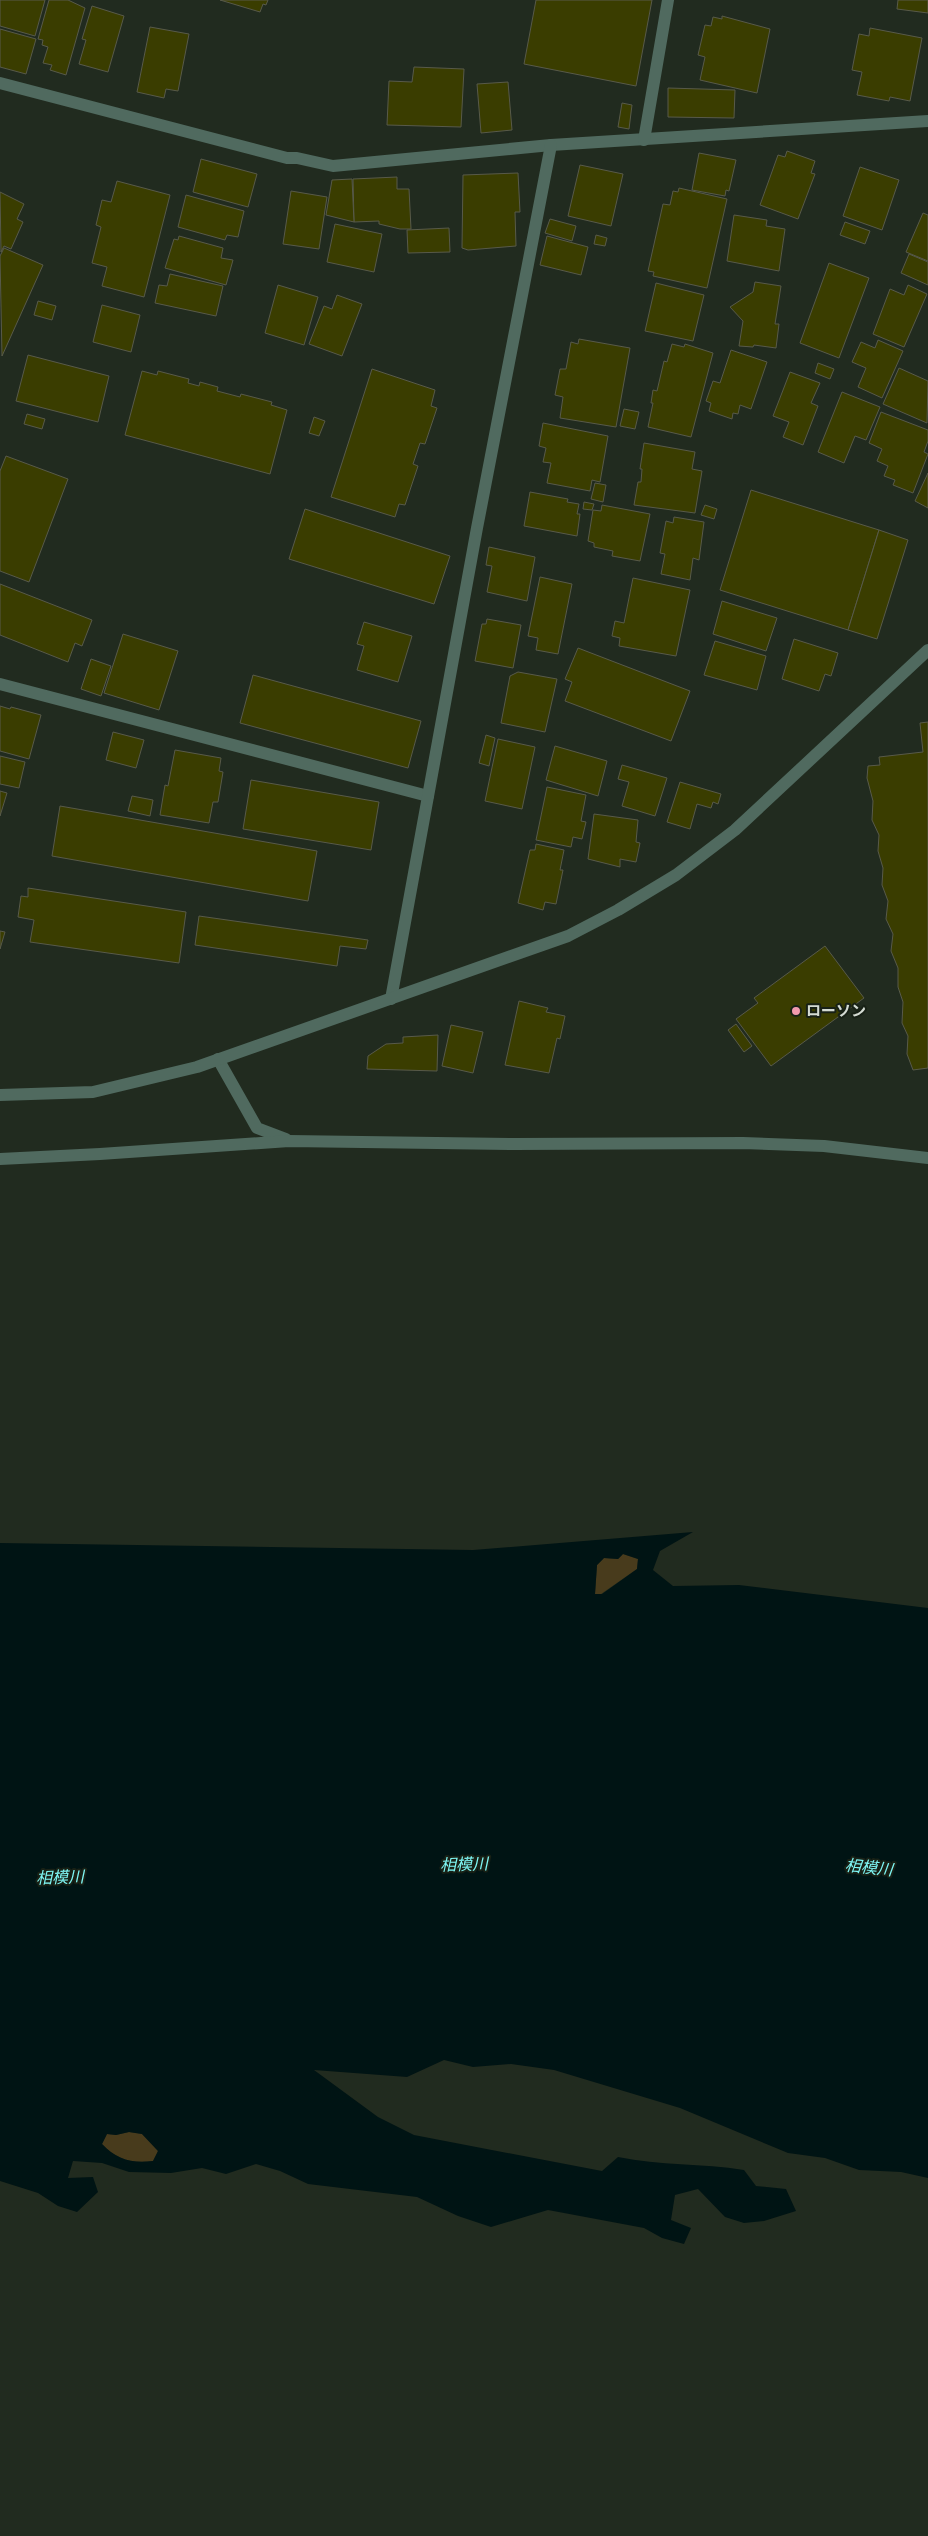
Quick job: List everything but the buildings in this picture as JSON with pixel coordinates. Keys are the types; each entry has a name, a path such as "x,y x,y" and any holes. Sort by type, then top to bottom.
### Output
{"street":[{"path":"644,140 668,0"},
{"path":"0,83 287,158 333,166 551,146 928,121"},
{"path":"391,999 476,528 551,146"},
{"path":"0,1095 93,1092 197,1067 568,936 618,910 676,874 735,830 928,650"},
{"path":"0,684 428,796"},
{"path":"218,1059 257,1128 289,1141"},
{"path":"0,1159 289,1141 743,1143 824,1146 928,1158"}],"shaded area":[{"path":"623,1554 638,1559 637,1569 601,1594 595,1594 597,1565 604,1558 618,1559"},
{"path":"129,2132 142,2134 158,2151 153,2161 138,2162 119,2157 102,2144 107,2134 116,2135"}],"water":[{"name":"相模川","path":"693,1532 660,1551 653,1570 673,1586 739,1585 928,1608 928,2178 901,2172 859,2170 825,2158 788,2153 680,2108 554,2070 511,2064 473,2067 444,2060 407,2077 314,2070 378,2117 414,2135 602,2171 618,2157 650,2162 744,2170 756,2186 786,2189 796,2211 764,2221 744,2223 725,2217 698,2189 675,2195 671,2220 691,2228 684,2244 662,2238 644,2228 548,2210 491,2227 458,2216 417,2197 308,2184 280,2171 256,2164 226,2174 202,2168 171,2173 129,2172 102,2163 73,2161 68,2178 93,2177 98,2192 77,2212 58,2206 38,2193 0,2181 0,1543 473,1550","holes":["623,1554 638,1559 637,1569 602,1594 595,1594 597,1565 604,1558 618,1559","129,2132 142,2134 158,2151 153,2161 131,2161 119,2157 102,2144 107,2134 116,2135"]}],"place":[{"name":"ローソン","path":"796,1011"}]}
